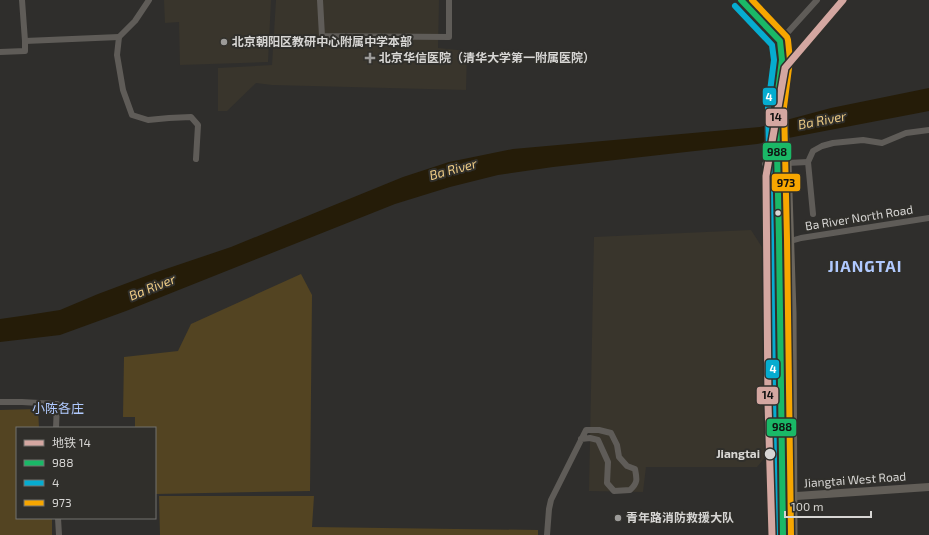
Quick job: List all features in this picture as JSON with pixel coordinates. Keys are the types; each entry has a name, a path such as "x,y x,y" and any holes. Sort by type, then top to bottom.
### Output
{"main road":[{"path":"782,60 780,104 781,149 779,241 783,535"},
{"path":"781,149 787,163 792,313 793,535"}],"street":[{"path":"0,52 25,51 22,0"},
{"path":"149,0 135,21 119,37 117,54 123,90 132,115 148,120 191,117 198,125 196,159"},
{"path":"320,0 322,36 449,37 449,0"},
{"path":"741,0 780,41 782,60"},
{"path":"780,41 817,0"},
{"path":"25,41 119,37"},
{"path":"813,214 808,162 813,151 822,146 833,143 863,140 882,142 906,133 929,130"},
{"path":"787,163 808,162"},
{"path":"765,164 770,173 772,237 779,241"},
{"name":"Ba River North Road","path":"779,241 789,241 929,218"},
{"path":"0,402 56,404 56,427"},
{"path":"547,535 551,500 586,430 599,430 612,433 617,445 619,457 627,466 635,469 637,478 635,486 630,490 614,491 607,483 608,462 598,440 590,438 582,439"},
{"name":"Jiangtai West Road","path":"782,497 929,487"},
{"path":"58,519 59,535"}],"shaded area":[{"name":"北京朝阳区教研中心附属中学本部","path":"164,0 271,0 268,62 180,65 179,22 165,23"},
{"name":"北京华信医院（清华大学第一附属医院）","path":"276,0 439,0 438,48 467,51 466,90 272,85 256,83 227,111 218,111 218,68 272,65"},
{"path":"751,230 774,266 775,445 757,467 646,467 643,492 589,491 594,237"},
{"path":"301,274 312,295 310,491 156,494 156,427 135,427 135,417 123,417 124,357 178,351 191,324"},
{"path":"38,409 39,427 16,427 16,519 52,519 52,535 0,535 0,410"},
{"path":"159,496 314,496 312,527 538,530 538,535 160,535"}],"water":[{"name":"Ba River","path":"929,88 929,111 757,144 553,167 498,175 450,187 395,204 126,311 60,335 0,342 0,319 60,310 154,273 231,247 403,177 449,162 513,149 760,127 831,108"}],"metro line":[{"name":"14","path":"772,535 768,403 766,176 785,68 843,0"}],"transit line":[{"name":"988","path":"741,0 780,41 782,60 776,107 783,535"},
{"name":"973","path":"752,0 787,37 790,60 784,107 791,535"},
{"name":"4","path":"735,6 772,45 774,60 768,107 775,535"}],"place":[{"name":"北京朝阳区教研中心附属中学本部","path":"224,42"},
{"name":"北京华信医院（清华大学第一附属医院）","path":"370,58"},
{"name":"Jiangtai","path":"770,454"},
{"name":"青年路消防救援大队","path":"618,518"}],"district":[{"name":"JIANGTAI","path":"865,266"},
{"name":"小陈各庄","path":"58,408"}]}
